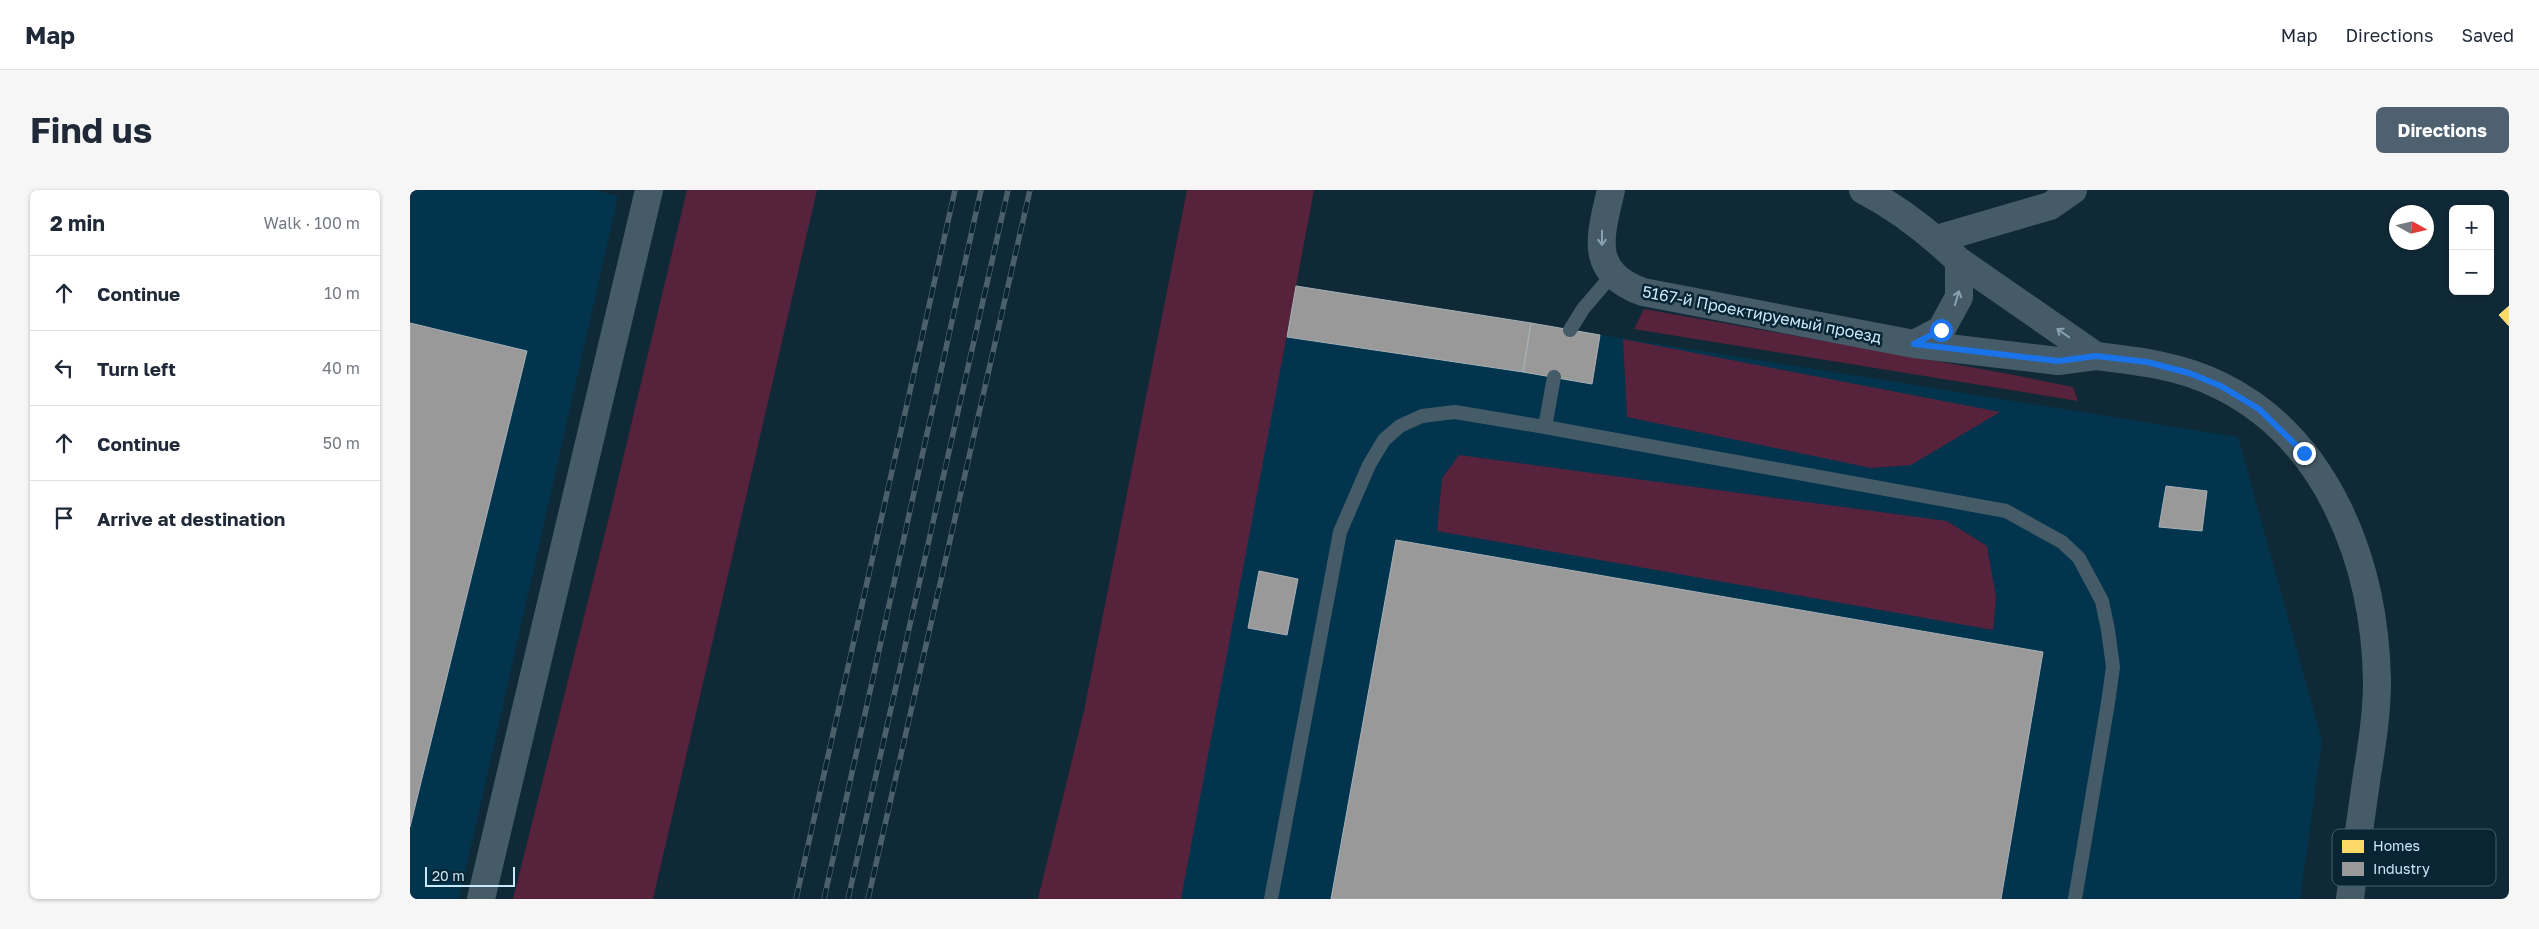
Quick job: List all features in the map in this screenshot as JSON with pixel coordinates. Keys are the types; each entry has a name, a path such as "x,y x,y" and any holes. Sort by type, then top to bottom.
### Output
{"street":[{"path":"481,899 649,190"},
{"path":"1610,190 1603,226 1602,243 1606,265 1612,275"},
{"path":"1862,190 1879,198 1937,239 1959,261 2096,356 2147,362 2189,373 2221,386 2259,409 2304,453 2325,484 2354,545 2364,580 2375,649 2377,682 2373,733 2360,829"},
{"path":"1937,239 2050,206 2073,190"},
{"path":"1914,344 1941,330 1959,297 1959,261"},
{"name":"5167-й Проектируемый проезд","path":"1612,275 1624,285 1643,292 1914,344 2058,361 2096,356"},
{"path":"2350,899 2352,886"}],"lane":[{"path":"1570,330 1583,309 1612,275"},
{"path":"1545,427 1554,377"},
{"path":"1271,899 1340,532 1369,465 1384,440 1400,426 1422,416 1455,412 2006,511 2062,542 2079,558 2102,601 2112,667 2075,899"}],"shaded area":[{"path":"410,190 594,190 618,196 459,899 410,899"},
{"path":"687,190 817,190 653,899 513,899 612,505"},
{"path":"1187,190 1314,190 1181,899 1038,899 1084,711"},
{"path":"1296,286 2238,437 2322,741 2300,899 1178,899"},
{"path":"1644,309 2073,387 2078,401 1634,329"},
{"path":"1623,339 2000,412 1911,465 1871,468 1627,417"},
{"path":"1459,455 1947,521 1987,546 1996,597 1993,630 1437,531 1442,478"}],"building: Homes":[{"path":"2509,306 2509,326 2499,315"}],"building: Industry":[{"path":"1296,286 1531,323 1523,372 1287,337"},
{"path":"410,323 527,351 410,827"},
{"path":"1531,323 1600,335 1592,384 1523,372"},
{"path":"2166,486 2207,491 2202,531 2159,527"},
{"path":"1396,540 2043,652 2001,899 1331,899"},
{"path":"1259,571 1298,579 1287,635 1248,628"}],"railway":[{"path":"796,899 955,190"},
{"path":"824,899 981,190"},
{"path":"848,899 1008,190"},
{"path":"868,899 1030,190"}],"route":[{"path":"1941,330 1914,344 2058,361 2096,356 2147,362 2189,373 2221,386 2259,409 2304,453"}]}
